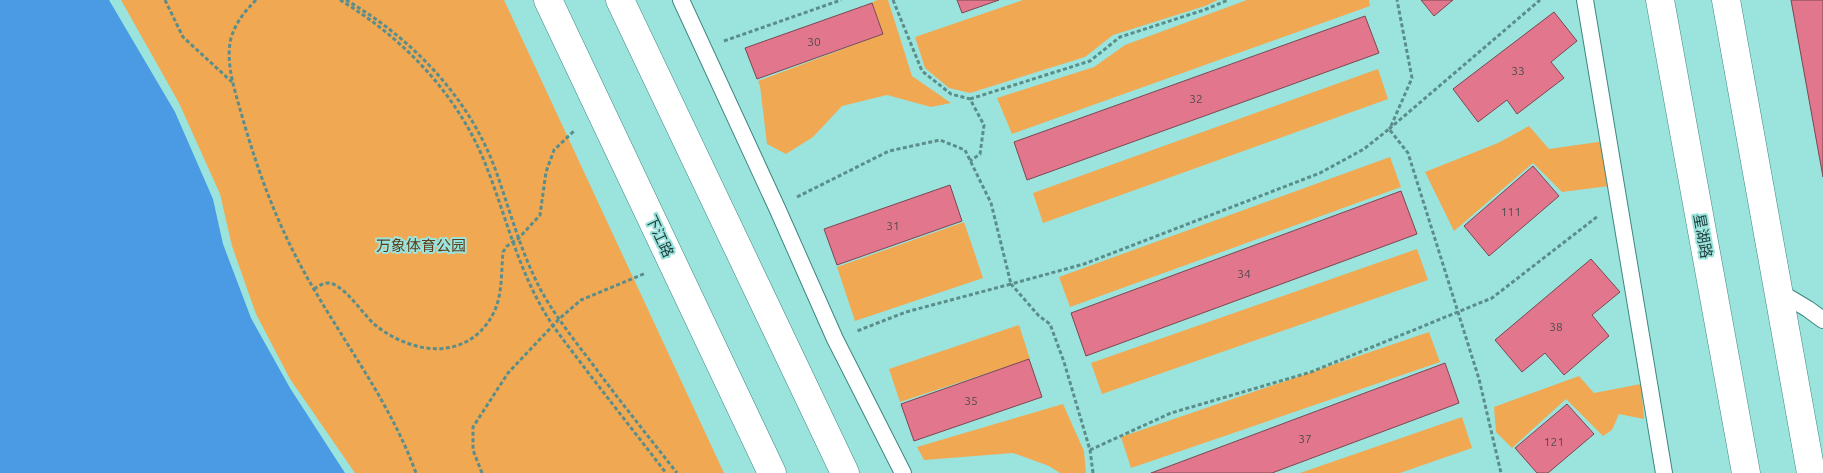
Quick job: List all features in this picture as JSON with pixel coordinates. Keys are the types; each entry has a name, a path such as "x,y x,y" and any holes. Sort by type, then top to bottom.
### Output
{"main road":[{"name":"下江路","path":"548,0 772,473"},
{"path":"620,0 845,473"},
{"name":"星湖路","path":"1660,0 1746,473"},
{"path":"1726,0 1811,473"}],"lane":[{"path":"681,0 835,339 903,473"},
{"path":"1585,0 1664,473"},
{"path":"1778,291 1823,320"}],"path":[{"path":"165,0 183,37 232,82"},
{"path":"256,0 236,24 231,38 230,63 232,82 258,169 271,204 314,289 379,394 416,473"},
{"path":"340,0 396,40 432,76 459,112 475,140 487,167 526,279 545,314 581,364 666,473"},
{"path":"346,0 370,14 403,39 440,76 459,102 476,128 496,172 529,265 543,293 559,319 677,473"},
{"path":"704,48 841,0"},
{"path":"893,0 922,71 950,94 970,99 1090,61 1120,37 1204,10 1228,0"},
{"path":"1389,129 1412,78 1397,0"},
{"path":"835,339 906,312 1084,264 1320,173 1364,150 1540,0"},
{"path":"970,99 984,126 980,154 970,161"},
{"path":"1389,129 1408,153 1458,312 1488,416 1501,473"},
{"path":"314,289 325,283 334,284 378,327 404,342 423,348 444,349 460,345 478,335 493,315 499,297 503,252 540,215 546,172 554,150 575,130"},
{"path":"777,208 888,151 940,140 965,150 991,203 1011,284 1039,316 1050,324 1064,362 1090,450 1094,473"},
{"path":"1090,450 1171,413 1311,372 1492,298 1617,200"},
{"path":"482,473 473,450 473,427 508,372 559,319 582,300 672,262"}],"green space":[{"name":"万象体育公园","path":"121,0 504,0 724,473 355,473 290,379 256,314 232,246 220,194 179,103"},
{"path":"888,0 912,76 951,103 931,107 887,95 842,106 813,137 786,154 767,144 758,81 883,34 872,2"},
{"path":"1023,0 1218,0 1205,6 1113,35 1085,57 970,93 949,88 925,68 915,37"},
{"path":"1247,0 1369,0 1370,6 1012,134 997,98 1094,67 1125,45"},
{"path":"1378,69 1388,99 1043,223 1033,193"},
{"path":"1529,126 1549,149 1605,141 1609,186 1562,192 1533,163 1454,231 1425,172 1498,143"},
{"path":"1390,157 1401,187 1070,307 1059,277"},
{"path":"964,222 983,278 855,321 837,267"},
{"path":"1417,249 1428,280 1102,394 1091,363"},
{"path":"1019,325 1030,359 900,402 889,369"},
{"path":"1429,332 1440,362 1131,468 1121,437"},
{"path":"1579,376 1594,393 1641,384 1644,419 1619,414 1612,430 1603,436 1566,399 1512,448 1496,432 1494,407"},
{"path":"1063,404 1084,451 1086,473 1060,473 1049,466 1013,453 924,460 917,447"},
{"path":"1462,417 1472,448 1400,473 1300,473"}],"water":[{"path":"0,0 109,0 175,112 213,199 223,244 251,318 290,388 345,473 0,473"}],"building":[{"path":"957,0 999,0 962,13"},
{"path":"1421,0 1453,0 1434,16"},
{"path":"1791,0 1823,0 1823,177"},
{"path":"872,3 883,34 757,79 745,48"},
{"path":"1554,12 1577,41 1551,62 1564,78 1517,114 1507,100 1478,122 1453,89"},
{"path":"1365,16 1379,53 1027,180 1014,142"},
{"path":"1533,166 1559,196 1489,256 1464,226"},
{"path":"950,185 962,221 837,265 824,229"},
{"path":"1401,191 1417,234 1086,356 1071,313"},
{"path":"1591,259 1620,292 1592,315 1609,336 1564,375 1545,353 1522,372 1495,340"},
{"path":"1029,359 1042,397 914,441 901,404"},
{"path":"1445,363 1459,403 1272,473 1151,473"},
{"path":"1567,404 1594,434 1548,473 1537,473 1515,448"}]}
